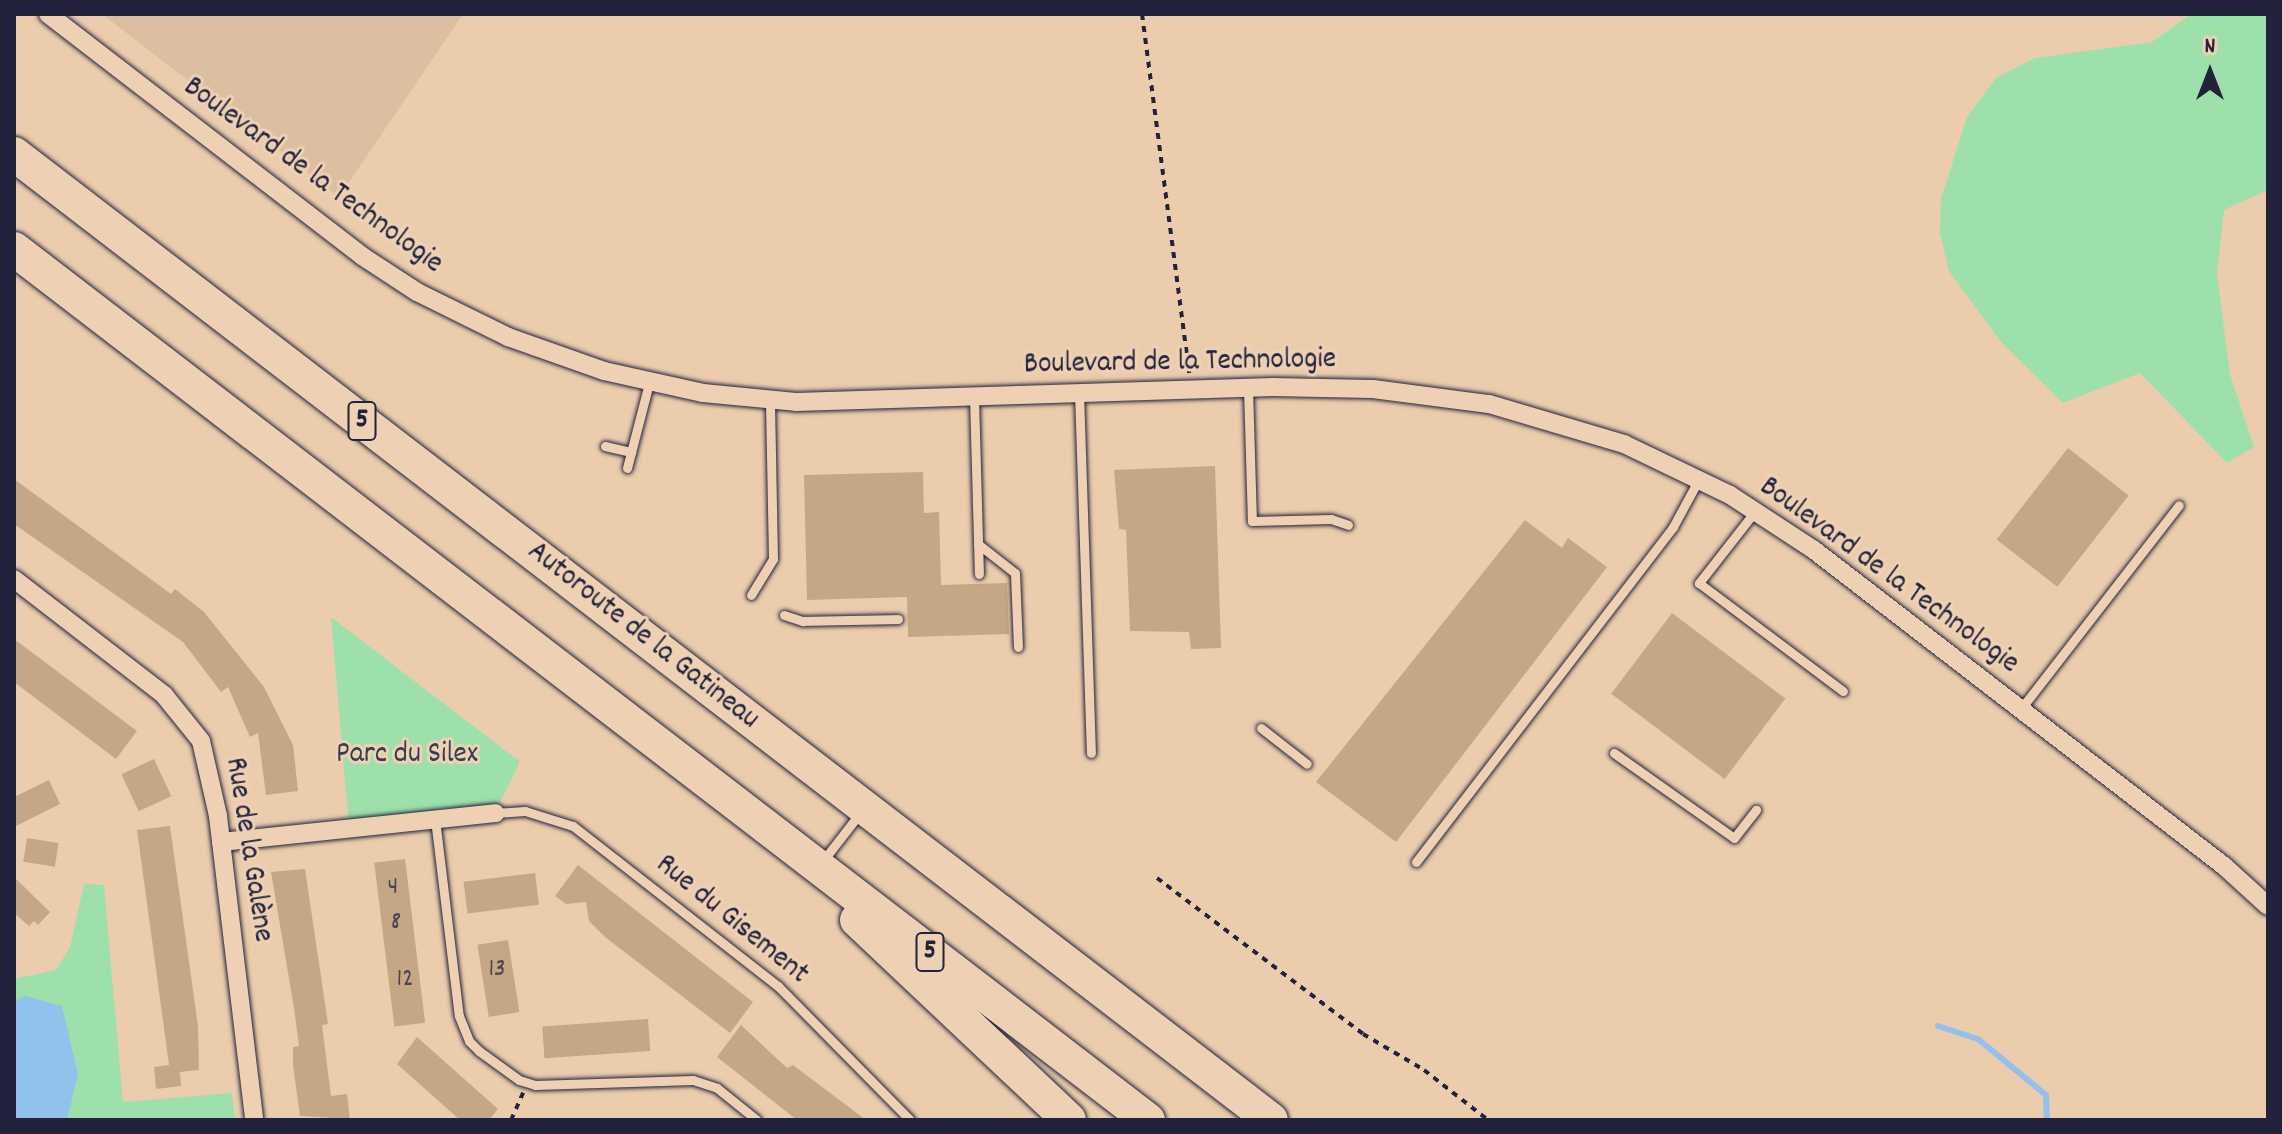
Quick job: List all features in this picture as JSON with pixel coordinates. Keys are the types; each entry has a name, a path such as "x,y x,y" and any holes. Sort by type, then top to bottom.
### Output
{"highway":[{"name":"Autoroute de la Gatineau","path":"14,154 1271,1120"},
{"path":"14,249 711,783 814,872 1069,1120"},
{"name":"5","path":"814,872 1148,1120"}],"street":[{"name":"Boulevard de la Technologie","path":"48,14 362,256 417,292 522,343 649,383 770,401 1248,388 1373,389 1489,404 1611,440 1699,478 1756,510 2020,710 2268,906"},
{"name":"Rue de la Galène","path":"14,579 164,695 190,722 208,761 221,842 254,1120"},
{"path":"221,842 495,813"}],"lane":[{"path":"627,468 649,383"},
{"path":"1248,388 1252,521 1337,519 1348,525"},
{"path":"1079,393 1091,753"},
{"path":"974,397 979,574"},
{"path":"751,595 773,559 770,401"},
{"path":"605,446 631,452"},
{"path":"1416,862 1673,527 1699,478"},
{"path":"2020,710 2179,505"},
{"path":"1756,510 1699,583 1843,691"},
{"path":"978,544 1015,573 1018,647"},
{"path":"784,615 803,621 898,619"},
{"path":"1261,728 1307,764"},
{"path":"1614,753 1734,838 1756,810"},
{"path":"814,872 864,808"},
{"name":"Rue du Gisement","path":"495,813 525,811 573,826 778,986 909,1120"},
{"path":"435,817 463,1030 479,1051 527,1084 693,1080 717,1088 757,1120"}],"path":[{"path":"1142,14 1191,390"},
{"path":"1157,878 1363,1034 1424,1070 1488,1120"},
{"path":"511,1120 527,1084"}],"shaded area":[{"path":"102,14 463,14 339,197"}],"green space":[{"path":"2191,14 2268,14 2268,190 2224,210 2217,274 2230,374 2254,447 2227,463 2140,373 2063,403 2001,342 1949,271 1940,233 1941,199 1967,117 1996,78 2035,58 2152,42"},
{"name":"Parc du Silex","path":"331,617 520,762 495,813 349,827"},
{"path":"84,884 104,885 123,1102 232,1093 235,1120 14,1120 14,979 56,970 70,947"}],"water":[{"path":"25,996 62,1006 78,1074 67,1120 14,1120 14,1001"}],"building":[{"path":"2068,448 2129,495 2057,587 1997,539"},
{"path":"1215,466 1221,648 1191,649 1189,632 1130,631 1126,530 1119,529 1114,470"},
{"path":"923,472 924,513 939,512 941,585 1007,583 1009,634 908,637 907,597 807,600 804,475"},
{"path":"14,479 171,594 175,589 204,612 264,687 293,745 298,791 266,795 258,733 250,737 228,687 221,692 183,642 14,524"},
{"path":"1525,520 1562,548 1568,538 1607,567 1396,842 1316,782"},
{"path":"1672,613 1785,698 1725,779 1611,694"},
{"path":"14,639 137,731 116,759 14,682"},
{"path":"154,759 171,796 139,811 121,774"},
{"path":"49,780 60,804 14,827 14,797"},
{"path":"170,826 198,1026 199,1070 180,1072 181,1086 156,1089 154,1067 169,1065 137,830"},
{"path":"27,838 59,843 55,867 23,862"},
{"path":"405,859 425,1023 394,1027 374,863"},
{"path":"578,865 753,1002 730,1033 605,937 589,921 586,902 566,904 555,896"},
{"path":"305,869 328,1024 322,1025 331,1096 347,1094 350,1119 300,1116 293,1065 293,1047 299,1046 271,872"},
{"path":"535,873 539,905 467,914 464,882"},
{"path":"14,877 50,912 38,925 34,921 29,926 14,913"},
{"path":"508,940 519,1012 489,1017 477,945"},
{"path":"648,1019 650,1051 544,1058 542,1026"},
{"path":"741,1025 787,1068 793,1065 866,1120 797,1120 717,1057"},
{"path":"417,1037 498,1109 489,1120 460,1120 397,1064"}],"waterway":[{"path":"1938,1026 1978,1039 2046,1095 2047,1120"}]}
